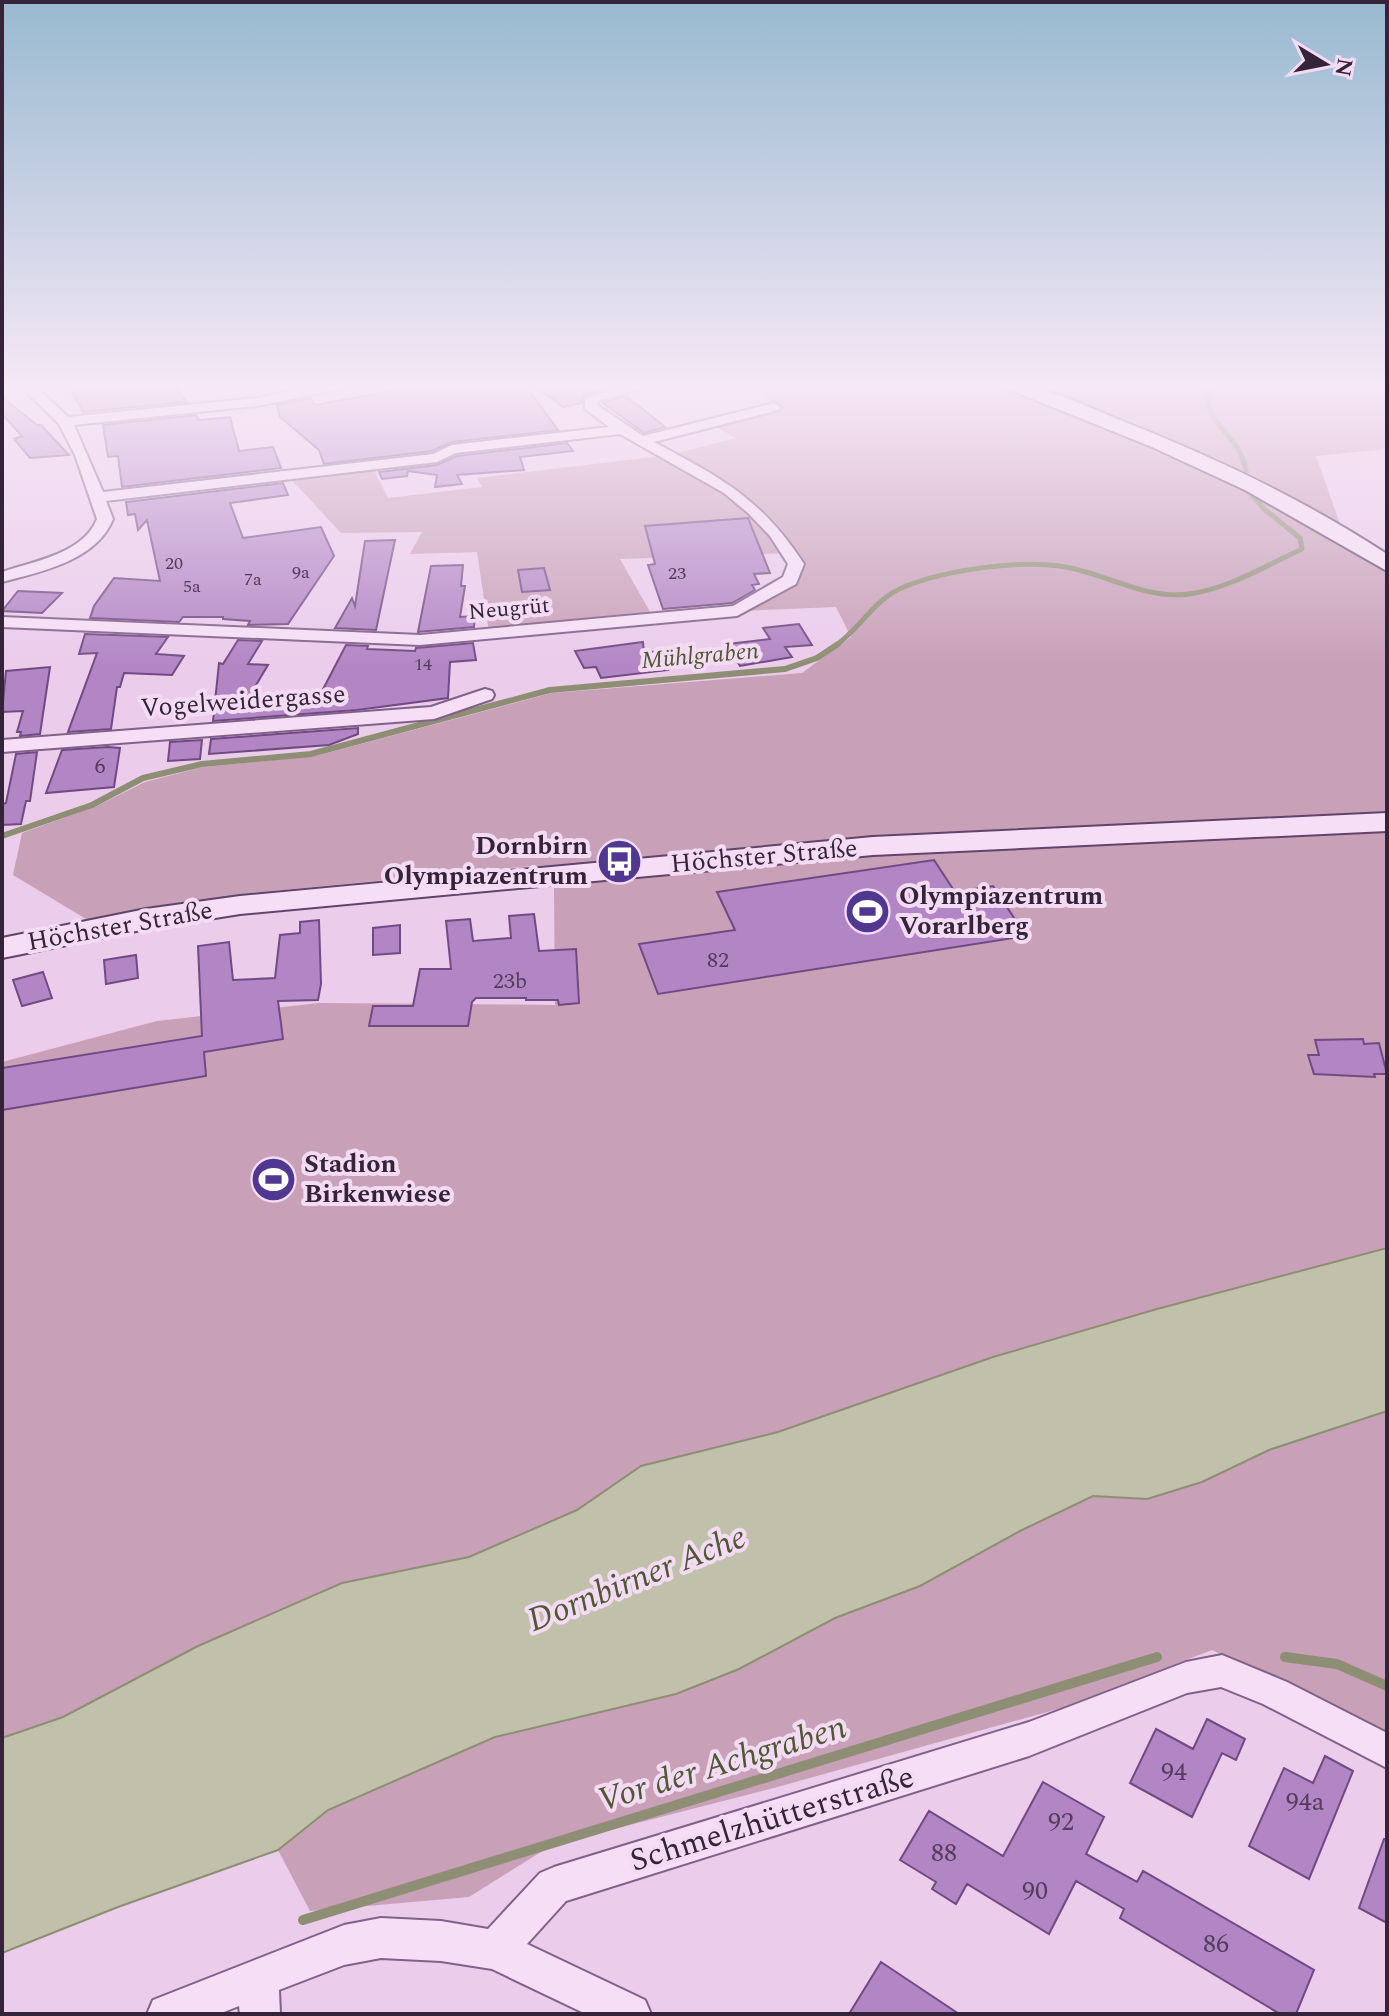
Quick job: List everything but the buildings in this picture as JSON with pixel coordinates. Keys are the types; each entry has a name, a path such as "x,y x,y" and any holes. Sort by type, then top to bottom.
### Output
{"main road":[{"path":"1240,479 1387,564"},
{"name":"Höchster Straße","path":"2,948 224,907 486,880 902,844 1387,822"}],"street":[{"path":"2,577 74,551 90,542 104,528 105,519 90,479"},
{"path":"98,497 254,479"},
{"name":"Neugrüt","path":"2,622 420,640 737,611 790,580 796,564 784,542 754,507 713,479"},
{"name":"Vogelweidergasse","path":"2,746 434,713 485,695"},
{"name":"Schmelzhütterstraße","path":"495,1950 554,1886 1029,1739 1186,1678 1222,1671 1275,1693 1387,1751"},
{"path":"167,2014 259,1997 344,1945 381,1938 441,1941 495,1950 631,2014"}],"shaded area":[{"path":"291,479 379,479 388,498 482,487 478,479 1324,479 1341,527 1387,560 1387,1248 1157,1309 993,1357 778,1432 641,1466 577,1510 469,1557 342,1583 198,1646 63,1717 2,1738 2,1062 157,1021 319,1003 555,1005 554,888 532,866 272,891 91,922 13,875 22,833 97,806 145,782 203,767 316,756 552,693 802,673 851,637 836,607 741,611 792,580 794,553 620,559 653,617 489,632 477,552 410,554 422,532 341,533"},
{"path":"1387,1411 1387,1732 1212,1650 1058,1709 781,1786 552,1845 469,1897 310,1911 278,1850 328,1810 495,1737 676,1694 739,1669 835,1618 920,1586 1020,1531 1093,1496 1147,1499 1202,1482 1269,1450"}],"water":[{"name":"Dornbirner Ache","path":"1387,1248 1387,1411 1269,1450 1202,1482 1147,1499 1093,1496 1020,1531 920,1586 835,1618 739,1669 676,1694 495,1737 328,1810 278,1850 118,1907 2,1953 2,1738 63,1717 198,1646 342,1583 469,1557 577,1510 641,1466 778,1432 993,1357 1157,1309"}],"waterway":[{"name":"Mühlgraben","path":"835,646 894,592 939,576 981,568 1023,564 1060,566 1172,595 1204,591 1233,582 1302,549 1300,538 1264,509 1250,493"},
{"name":"Mühlgraben","path":"2,836 92,805 143,778 202,764 311,754 550,690 785,669 817,658 835,646"},
{"name":"Vor der Achgraben","path":"303,1920 1157,1657"},
{"name":"Vor der Achgraben","path":"1285,1657 1337,1664 1387,1686"}],"place":[{"name":"Dornbirn Olympiazentrum","path":"619,861"},
{"name":"Olympiazentrum Vorarlberg","path":"868,911"},
{"name":"Stadion Birkenwiese","path":"273,1179"}]}
